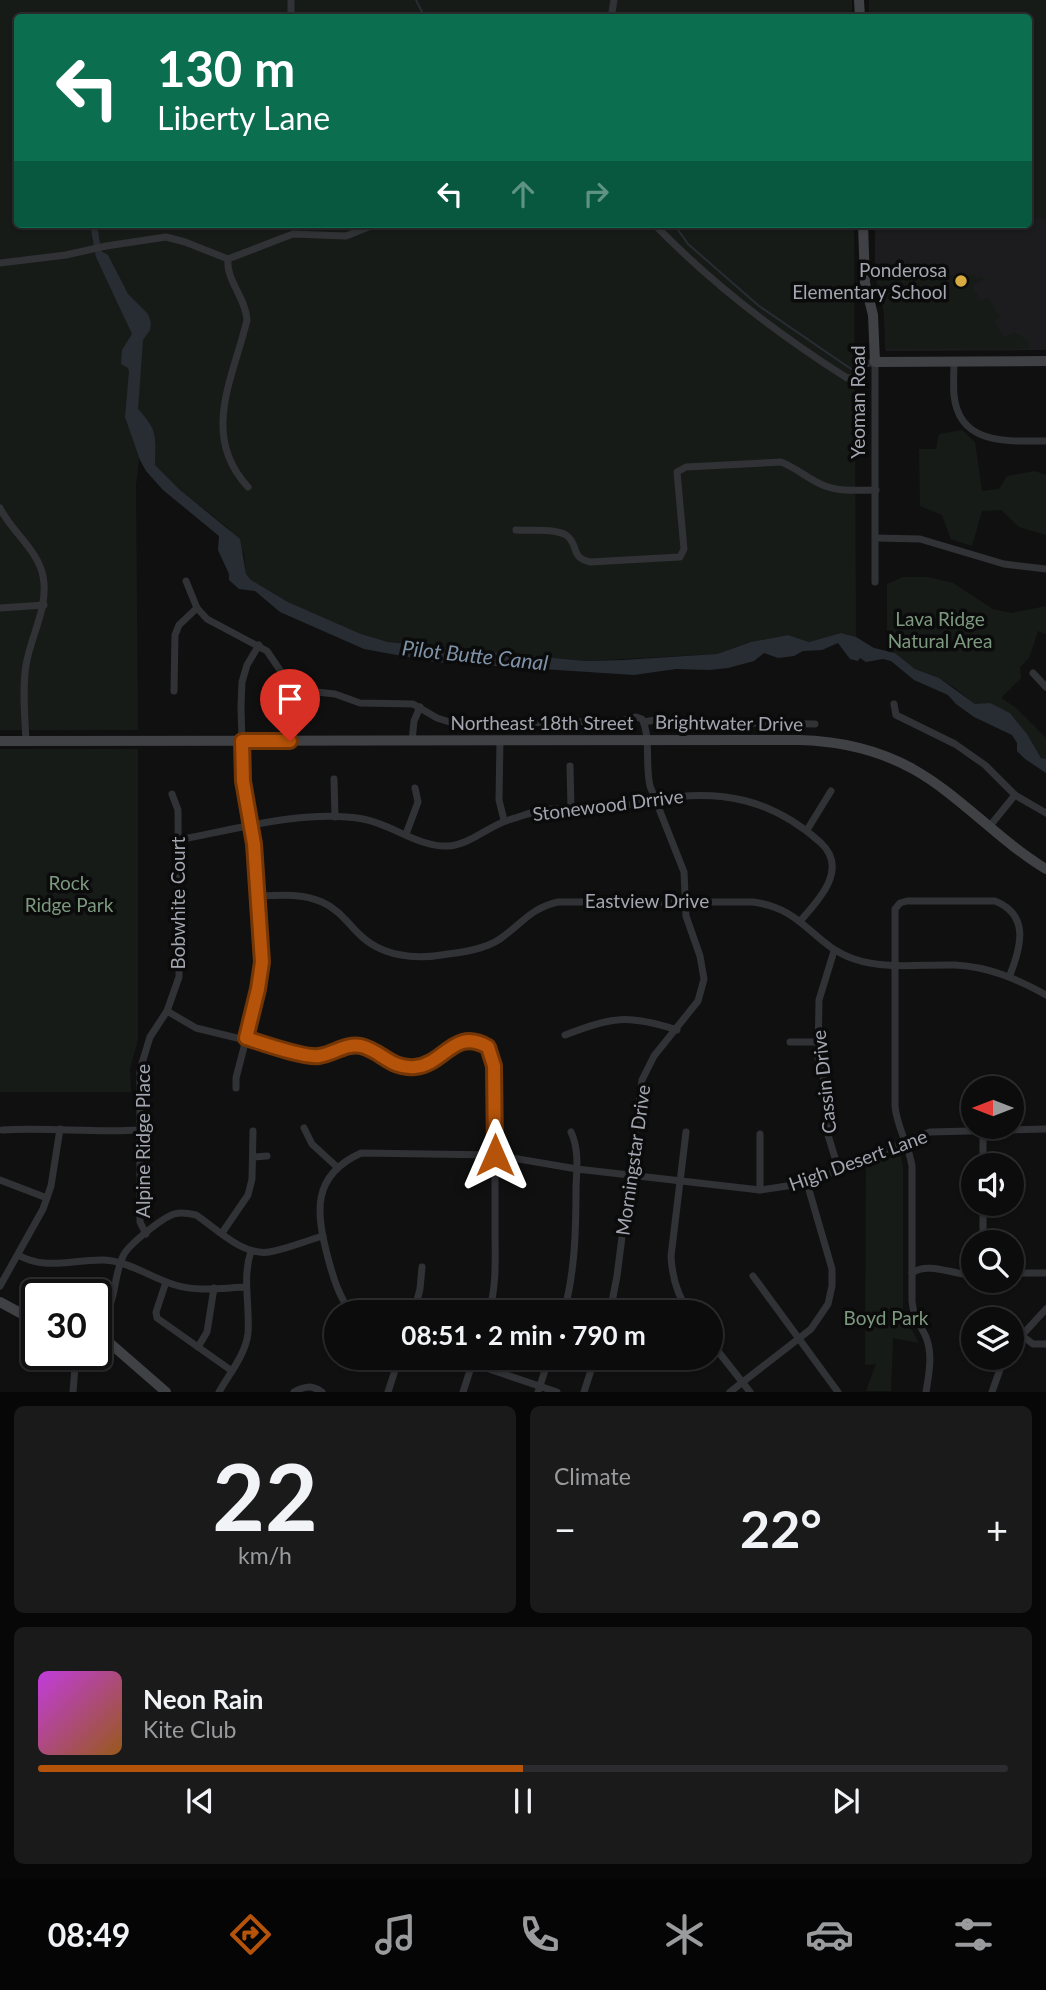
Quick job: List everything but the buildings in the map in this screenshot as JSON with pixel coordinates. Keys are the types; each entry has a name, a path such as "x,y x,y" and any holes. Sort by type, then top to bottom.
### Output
{"main road":[{"name":"Yeoman Road","path":"863,228 865,283 873,315 875,362"},
{"path":"875,362 1046,362"},
{"name":"Northeast 18th Street","path":"0,741 818,741 858,746 915,770 1046,869"},
{"path":"0,1302 21,1313"},
{"path":"112,1343 166,1391"}],"street":[{"path":"293,228 293,234"},
{"path":"0,263 66,255 166,237 228,259 293,234 346,236 366,228"},
{"path":"658,228 686,257 745,307 793,343 847,378 857,377 864,365 875,362"},
{"path":"228,259 229,272 246,308 247,320 226,396 222,440 228,459 248,487"},
{"name":"Yeoman Road","path":"875,362 875,582"},
{"path":"954,362 955,402 970,428 996,440 1046,441"},
{"path":"516,530 564,534 572,541 576,555 590,562 680,557 684,549 677,472 686,467 781,462 835,489 876,490"},
{"path":"0,508 8,524 29,547 43,575 44,605 26,666 26,741"},
{"path":"876,538 920,539 1004,565 1046,569"},
{"path":"174,691 175,635 178,625 197,608 186,581"},
{"path":"0,608 44,605"},
{"name":"Brightwater Drive","path":"197,608 207,619 259,645 274,658 286,679 301,688 335,694 360,704 406,703 420,707 437,719 456,724 621,721 636,717 644,722 660,719 674,722 815,724"},
{"path":"236,1088 236,1078 262,973 252,826 243,781 242,741 242,682 247,665 259,645"},
{"path":"1032,673 1046,687"},
{"path":"894,704 896,715 955,744 985,765 1015,795 1046,813"},
{"path":"412,741 414,721 420,707"},
{"name":"Brightwater Drive","path":"644,722 646,740"},
{"path":"500,740 499,800 504,820"},
{"name":"Morningstar Drive","path":"612,1300 642,1080 654,1056 698,1001 704,979 700,956 689,929 684,872 647,772 646,740"},
{"path":"570,766 571,808"},
{"path":"334,779 335,817"},
{"path":"406,834 418,802 415,788"},
{"path":"807,830 831,792"},
{"name":"Bobwhite Court","path":"167,1011 178,977 179,840 178,810 172,794"},
{"name":"Stonewood Drrive","path":"179,840 300,818 335,817 364,819 427,844 451,846 463,843 504,820 542,810 607,808 692,795 738,798 778,812 807,830 825,847 832,872 828,886 801,920"},
{"path":"989,827 1015,795"},
{"name":"Eastview Drive","path":"258,896 293,896 320,901 335,908 357,932 381,950 406,956 447,955 486,945 502,938 533,911 558,902 687,901 770,904 801,920 834,951 870,963 955,965 1010,975 1046,995"},
{"path":"926,1391 930,1357 926,1338 913,1312 912,1166 896,1120 895,1106 895,909 900,903 908,901 995,901 1010,908 1018,922 1020,946 1010,975"},
{"name":"Cassin Drive","path":"834,951 819,1000 818,1058 827,1093 828,1135 839,1171"},
{"path":"167,1011 196,1028 317,1057 344,1047 361,1046 388,1062 407,1067 428,1064 463,1041 480,1042 488,1047 494,1066 495,1282 491,1300"},
{"name":"Alpine Ridge Place","path":"146,1234 140,1222 140,1070 156,1025 167,1011"},
{"path":"565,1035 604,1020 618,1019 635,1020 677,1030"},
{"path":"790,1042 818,1042"},
{"path":"304,1128 312,1144 337,1167 329,1176 319,1199 323,1236 338,1288 344,1300"},
{"path":"0,1286 47,1198 60,1129"},
{"name":"High Desert Lane","path":"1024,1130 1046,1129"},
{"path":"2,1130 139,1130"},
{"path":"222,1233 248,1195 253,1131"},
{"name":"High Desert Lane","path":"337,1167 361,1153 374,1152 495,1155 577,1169 760,1190 807,1183 930,1132 961,1131"},
{"path":"567,1300 576,1250 577,1149 571,1132"},
{"path":"681,1300 672,1272 673,1239 686,1132"},
{"path":"760,1134 760,1190"},
{"path":"253,1157 267,1156"},
{"path":"0,1180 47,1198"},
{"path":"730,1391 799,1338 820,1318 828,1304 832,1269 807,1183"},
{"path":"112,1298 120,1263 127,1248 169,1216 182,1212 195,1215 251,1251 270,1252 323,1236"},
{"path":"219,1391 245,1345 248,1333 246,1287 247,1262 251,1251"},
{"path":"18,1255 33,1262 48,1264 98,1260 120,1263 166,1282 190,1288 246,1287"},
{"path":"417,1300 422,1267"},
{"path":"912,1273 920,1268 961,1273"},
{"path":"1024,1273 1046,1273"},
{"path":"754,1276 838,1391"},
{"path":"166,1282 156,1312 157,1318 232,1371"},
{"path":"198,1347 207,1332 214,1288"},
{"path":"1024,1332 1046,1309"},
{"path":"1024,1337 1033,1344 1046,1344"},
{"path":"723,1358 750,1391"},
{"path":"73,1391 75,1370"},
{"path":"388,1391 395,1370"},
{"path":"463,1391 470,1370"},
{"path":"496,1370 539,1389 557,1391"},
{"path":"539,1389 545,1370"},
{"path":"584,1391 591,1370"},
{"path":"992,1391 1000,1370"},
{"path":"294,1391 311,1387 322,1391"}],"shaded area":[{"name":"Ponderosa Elementary School","path":"1032,219 1046,219 1046,350 886,351 884,312 875,275 875,228 1032,228"}],"green space":[{"path":"0,0 852,0 852,14 14,14 14,228 854,228 856,637 841,633 809,642 788,635 751,642 717,654 585,661 388,642 361,634 288,602 251,580 246,574 244,553 228,528 179,489 155,465 144,416 136,485 138,730 0,730"},
{"path":"869,0 1046,0 1046,219 1032,219 1032,14 869,14"},
{"path":"875,275 982,276 984,279 972,286 981,301 988,298 1000,317 994,321 1004,337 1014,332 1029,342 1029,349 885,349 884,312"},
{"path":"962,430 975,442 982,491 999,489 1007,476 1035,471 1046,475 1046,535 1019,527 1001,510 982,511 972,546 951,539 942,515 920,506 919,449 936,449 939,434"},
{"name":"Lava Ridge Natural Area","path":"903,577 928,577 953,583 993,609 1011,613 1046,606 1046,634 1038,631 1029,658 1020,667 1021,678 1001,698 1015,707 1046,738 1046,759 1041,758 1010,713 990,704 975,704 939,678 915,669 887,649 887,584"},
{"name":"Rock Ridge Park","path":"0,749 138,749 138,1039 130,1069 131,1092 0,1092"},
{"name":"Boyd Park","path":"900,1152 903,1167 903,1308 919,1343 893,1338 891,1391 866,1391 876,1364 865,1365 866,1165"}],"water":[{"name":"Pilot Butte Canal","path":"91,228 98,228 101,251 108,255 128,294 148,314 151,323 143,340 138,409 153,429 155,465 179,489 240,539 246,574 251,580 288,602 361,634 388,642 585,661 717,654 751,642 788,635 809,642 841,633 856,637 874,648 895,653 915,669 939,678 975,704 990,703 1010,713 1041,758 1046,759 1046,773 1017,751 1017,743 1012,735 974,717 948,695 914,680 891,661 883,659 866,662 860,658 858,661 850,659 838,643 822,650 803,651 794,656 778,658 764,653 754,661 728,668 676,669 634,675 435,662 364,649 280,612 255,591 239,589 229,580 218,550 219,536 163,490 140,460 125,417 129,372 128,368 121,364 122,350 132,334 96,257"}],"waterway":[{"path":"416,0 423,14"},
{"path":"677,228 688,244 759,306 854,371"}],"place":[{"name":"Ponderosa Elementary School","path":"961,281"}],"route":[{"path":"290,741 242,741 243,781 254,844 262,962 262,973 246,1038 317,1057 344,1047 361,1046 388,1062 407,1067 428,1064 463,1041 480,1042 488,1047 494,1066 495,1155"}]}
